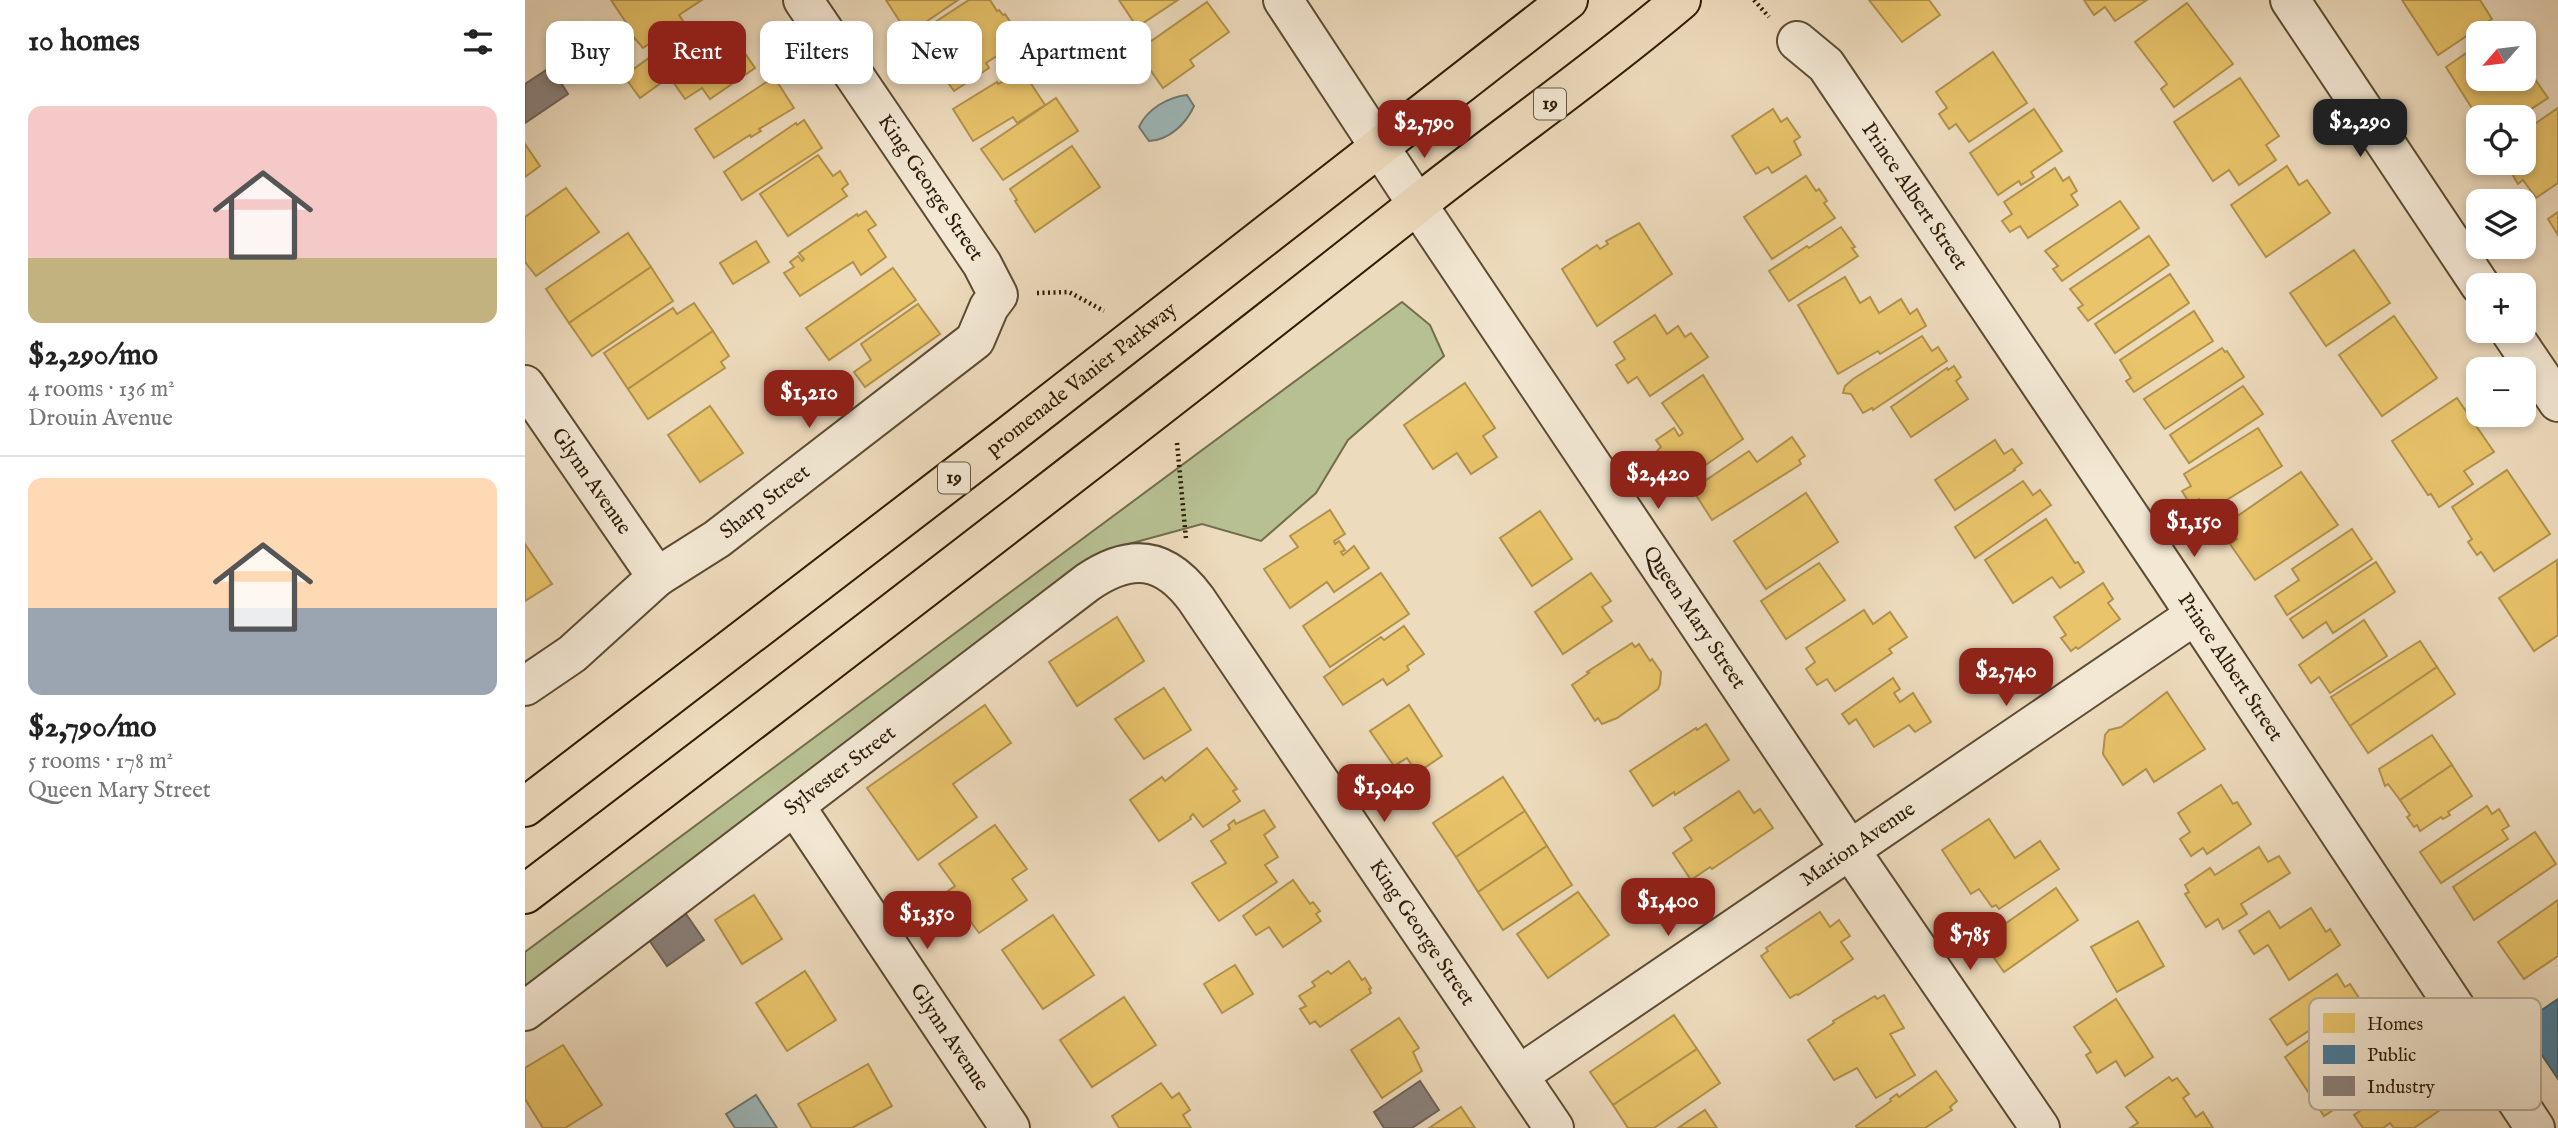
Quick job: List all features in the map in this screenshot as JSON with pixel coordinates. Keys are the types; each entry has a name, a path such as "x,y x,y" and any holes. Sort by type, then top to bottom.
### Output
{"main road":[{"name":"promenade Vanier Parkway","path":"525,807 1568,0"},
{"name":"19","path":"525,894 930,586 1416,204 1609,60 1681,0"}],"street":[{"name":"King George Street","path":"803,0 982,264 994,301"},
{"name":"Queen Mary Street","path":"1283,0 1416,204 2040,1128"},
{"path":"2290,0 2472,273"},
{"name":"Prince Albert Street","path":"1797,41 1826,65 2449,998"},
{"name":"Sharp Street","path":"525,686 572,654 657,577 717,539 975,340 994,301"},
{"path":"2518,343 2558,402"},
{"name":"Glynn Avenue","path":"525,385 657,577"},
{"name":"Sylvester Street","path":"525,1011 1102,573 1117,565 1136,562 1152,563 1170,573"},
{"name":"King George Street","path":"1170,573 1196,599 1554,1128"},
{"name":"Marion Avenue","path":"1518,1075 2195,615"},
{"name":"Glynn Avenue","path":"795,806 1010,1128"},
{"name":"Prince Albert Street","path":"2523,1110 2535,1128"}],"path":[{"path":"994,301 1069,292 1104,311"},
{"path":"1170,573 1187,535 1177,441"}],"green space":[{"path":"1402,302 1430,325 1444,356 1348,440 1316,493 1261,541 1202,524 1125,545 525,995 525,952"}],"water":[{"path":"1187,95 1194,106 1186,119 1170,134 1149,141 1139,127 1147,115 1166,101"},
{"path":"756,1095 777,1128 735,1128 726,1114"}],"building: Homes":[{"path":"611,0 702,0 679,15 683,21 648,21 648,45 643,48 634,38 634,21 625,21"},
{"path":"886,0 958,0 927,21 900,21"},
{"path":"969,0 990,0 997,11 1005,14 1010,21 996,21 996,57 986,63 989,68 982,73 982,21 937,21"},
{"path":"1119,0 1178,0 1146,21 1133,21"},
{"path":"1869,0 1929,0 1940,15 1902,42"},
{"path":"2084,0 2147,0 2115,21 2105,7 2094,15"},
{"path":"2402,0 2480,0 2492,19 2466,21 2466,36 2438,55"},
{"path":"1207,2 1229,32 1190,60 1194,66 1163,88 1151,71 1151,41"},
{"path":"2187,3 2233,64 2174,107 2161,89 2167,84 2135,42"},
{"path":"1993,52 2027,103 1969,142 1956,124 1949,129 1939,114 1947,108 1936,92"},
{"path":"2466,53 2466,91 2536,91 2536,81 2548,98 2536,106 2470,105 2446,67"},
{"path":"746,55 755,68 746,74"},
{"path":"648,59 648,84 659,84 640,98 630,84 634,84 634,69"},
{"path":"2240,78 2279,136 2266,145 2276,160 2239,185 2229,170 2213,181 2174,122"},
{"path":"996,83 1031,84 1045,105 1017,123 1013,117 973,141 953,109"},
{"path":"674,84 732,84 710,99 702,88 685,99"},
{"path":"763,84 779,84 794,108 714,158 695,129"},
{"path":"949,84 965,84 954,91"},
{"path":"1056,98 1078,131 1003,180 981,149"},
{"path":"2558,108 2558,183 2536,198 2536,189 2530,189 2523,180 2518,184 2513,175 2536,175 2536,123"},
{"path":"1773,109 1781,122 1787,118 1800,137 1794,141 1801,155 1772,173 1768,167 1756,174 1732,136"},
{"path":"2034,109 2062,151 2031,172 2034,177 2021,185 2019,181 1998,195 1970,153"},
{"path":"804,120 822,148 742,200 724,172"},
{"path":"525,144 540,166 525,177"},
{"path":"1072,146 1100,187 1035,232 1010,189"},
{"path":"818,155 833,176 840,171 848,184 842,189 847,196 788,236 760,194"},
{"path":"2287,166 2299,185 2307,180 2330,213 2266,257 2231,205"},
{"path":"2055,168 2063,181 2069,177 2077,191 2071,195 2078,205 2028,238 2020,226 2010,232 2002,221 2012,214 2004,202"},
{"path":"1806,176 1816,191 1819,189 1827,201 1824,203 1835,218 1772,259 1744,217"},
{"path":"566,188 599,232 536,276 525,262 525,217"},
{"path":"2120,201 2139,228 2062,281 2053,269 2058,266 2045,251"},
{"path":"866,211 876,225 868,230 886,257 861,275 853,262 800,296 784,273 794,267 790,262 798,256 802,261 804,259 799,253 857,214 858,216"},
{"path":"2558,212 2558,235 2548,219"},
{"path":"1639,223 1672,274 1597,326 1562,269 1597,245 1600,249 1608,244 1606,241"},
{"path":"1841,227 1858,256 1789,301 1769,271"},
{"path":"628,233 651,267 569,323 546,289"},
{"path":"2149,236 2169,265 2088,321 2078,308 2083,305 2070,289"},
{"path":"756,241 769,262 733,284 720,263"},
{"path":"2354,250 2390,303 2326,346 2290,293"},
{"path":"651,267 673,301 592,356 569,323"},
{"path":"893,268 916,300 829,360 806,328"},
{"path":"2170,274 2189,303 2115,353 2095,324"},
{"path":"1845,277 1860,303 1870,297 1879,313 1901,299 1910,314 1917,309 1926,326 1880,354 1878,351 1838,374 1798,305"},
{"path":"694,303 713,331 628,389 604,353 673,308 677,314"},
{"path":"918,304 940,334 865,387 854,372 871,360 861,344"},
{"path":"2194,311 2213,341 2134,392 2126,381 2131,378 2120,360"},
{"path":"1655,315 1667,334 1678,326 1685,337 1691,333 1708,357 1650,396 1637,377 1628,383 1616,365 1625,359 1614,342"},
{"path":"2394,316 2437,378 2382,416 2339,355"},
{"path":"713,331 729,356 721,362 725,368 648,419 628,389"},
{"path":"1922,336 1932,351 1938,347 1947,361 1873,410 1872,408 1863,413 1851,394 1843,393 1845,386 1853,379"},
{"path":"2222,348 2227,351 2244,377 2165,429 2144,399"},
{"path":"1954,366 1961,377 1956,381 1968,399 1911,437 1891,407 1947,368 1948,370"},
{"path":"1703,375 1743,439 1691,475 1689,472 1681,477 1672,464 1668,466 1657,451 1661,447 1656,440 1674,428 1679,436 1683,433 1662,403"},
{"path":"1465,383 1495,428 1483,436 1497,457 1471,474 1457,453 1433,469 1404,425"},
{"path":"2243,386 2263,414 2189,463 2170,435"},
{"path":"2457,398 2466,411 2466,427 2477,427 2494,452 2464,471 2473,484 2439,507 2392,441"},
{"path":"710,406 743,453 700,482 668,435"},
{"path":"2258,428 2282,466 2207,512 2199,499 2190,504 2182,491 2191,486 2184,474"},
{"path":"1792,437 1805,456 1799,460 1801,464 1712,520 1694,492 1701,487 1699,485 1749,451 1757,462"},
{"path":"1995,440 2004,454 2012,449 2022,463 1955,510 1935,480"},
{"path":"2507,470 2550,534 2494,571 2481,552 2477,555 2468,542 2472,539 2452,507"},
{"path":"2301,472 2338,525 2255,580 2230,544 2237,539 2226,524"},
{"path":"2023,481 2033,495 2040,490 2051,505 1975,558 1955,527"},
{"path":"1806,493 1838,542 1766,589 1734,541"},
{"path":"1330,510 1345,534 1334,541 1335,544 1339,541 1345,550 1341,552 1343,555 1354,546 1369,568 1334,592 1327,582 1290,608 1264,569 1298,547 1290,536"},
{"path":"1540,511 1572,559 1532,586 1500,538"},
{"path":"2046,519 2084,572 2060,588 2052,577 2013,603 1985,560"},
{"path":"2352,529 2372,559 2287,615 2275,596 2299,580 2292,569"},
{"path":"525,544 552,584 525,601"},
{"path":"2557,560 2558,635 2534,651 2499,598"},
{"path":"2376,562 2395,592 2333,633 2326,622 2303,638 2290,619"},
{"path":"1819,563 1845,600 1786,639 1761,601"},
{"path":"1381,573 1409,614 1330,667 1303,626"},
{"path":"1591,573 1611,601 1602,607 1612,621 1563,654 1535,612"},
{"path":"2103,583 2113,599 2108,603 2120,619 2078,649 2076,647 2071,651 2061,638 2066,635 2054,617"},
{"path":"1864,610 1873,624 1890,612 1907,637 1889,649 1892,653 1835,691 1827,679 1817,685 1806,669 1815,662 1806,648"},
{"path":"1117,617 1144,661 1077,706 1049,662"},
{"path":"2364,620 2387,656 2330,693 2319,677 2311,683 2299,665"},
{"path":"1404,626 1424,654 1407,666 1409,670 1387,685 1383,679 1343,705 1324,677 1381,637 1384,640"},
{"path":"2420,641 2437,667 2350,726 2331,697"},
{"path":"1632,643 1635,647 1639,644 1661,672 1660,684 1658,689 1617,718 1602,724 1598,718 1595,721 1572,685"},
{"path":"2437,667 2455,694 2368,753 2350,726"},
{"path":"1893,678 1900,689 1894,693 1900,702 1913,693 1931,722 1915,732 1909,725 1874,747 1856,719 1849,724 1842,714"},
{"path":"1164,688 1191,730 1144,759 1115,719"},
{"path":"2167,692 2205,749 2154,782 2146,769 2123,785 2103,754 2105,735 2109,730 2121,727"},
{"path":"985,705 1011,743 953,784 977,817 918,860 867,788"},
{"path":"1409,705 1442,756 1417,773 1407,758 1394,766 1370,731"},
{"path":"1706,724 1729,760 1653,806 1630,771"},
{"path":"2432,735 2452,765 2400,800 2388,784 2385,786 2379,769"},
{"path":"1207,748 1237,789 1233,791 1240,801 1203,827 1193,814 1191,819 1159,841 1130,800 1162,777 1165,781"},
{"path":"2452,765 2472,796 2448,812 2450,815 2443,819 2441,817 2420,831 2407,817 2410,815 2400,800"},
{"path":"1503,777 1525,811 1456,857 1433,823"},
{"path":"2221,785 2233,804 2237,802 2251,824 2207,854 2203,848 2191,856 2180,839 2190,832 2178,813"},
{"path":"1739,791 1754,813 1760,809 1773,828 1691,880 1673,853 1692,840 1684,828"},
{"path":"2487,806 2492,814 2499,809 2509,826 2502,830 2508,839 2441,883 2420,852"},
{"path":"1264,810 1275,827 1264,835 1278,857 1265,865 1277,882 1219,921 1192,883 1226,863 1211,841 1230,829 1228,825 1234,820 1236,824"},
{"path":"1525,811 1547,846 1478,892 1456,857"},
{"path":"1989,819 2015,858 2040,841 2059,869 1999,909 1996,905 1992,907 1979,889 1971,894 1942,850"},
{"path":"995,825 1027,869 1012,879 1027,900 979,933 948,891 955,886 939,864"},
{"path":"2535,832 2556,864 2474,920 2453,887"},
{"path":"1547,846 1572,885 1503,930 1478,892"},
{"path":"2259,847 2268,862 2279,856 2290,873 2241,904 2247,914 2223,929 2218,919 2206,927 2185,894 2189,892 2185,885 2210,868 2215,875"},
{"path":"1293,880 1310,904 1313,902 1320,911 1316,914 1321,921 1283,947 1269,927 1256,935 1243,916"},
{"path":"2056,888 2078,920 2004,972 1992,955 2001,948 1992,933"},
{"path":"1578,892 1609,935 1548,978 1517,934"},
{"path":"754,895 782,939 742,964 715,920"},
{"path":"2558,900 2558,956 2524,979 2498,942"},
{"path":"2311,908 2326,932 2330,929 2340,945 2289,980 2268,945 2254,954 2239,931 2269,911 2280,928"},
{"path":"1820,912 1830,927 1839,920 1850,936 1841,942 1853,959 1790,998 1761,956 1768,951 1766,948"},
{"path":"1053,915 1094,975 1043,1009 1002,950"},
{"path":"2138,921 2164,966 2117,992 2091,947"},
{"path":"1349,961 1362,980 1365,978 1371,993 1320,1027 1315,1021 1310,1024 1300,1009 1306,1006 1299,996 1315,986 1312,982 1328,971 1331,974"},
{"path":"1235,965 1253,994 1222,1013 1204,984"},
{"path":"805,971 836,1020 787,1051 756,1003"},
{"path":"2337,974 2345,987 2350,984 2359,998 2309,998 2309,1031 2287,1045 2270,1019"},
{"path":"1884,995 1904,1028 1890,1034 1915,1075 1876,1098 1857,1068 1834,1080 1808,1040 1834,1023 1833,1021 1875,996 1877,999"},
{"path":"1124,997 1156,1045 1092,1087 1060,1040"},
{"path":"2116,999 2153,1057 2125,1076 2116,1061 2097,1073 2086,1055 2091,1052 2074,1027"},
{"path":"1674,1015 1697,1049 1613,1105 1590,1072"},
{"path":"1399,1018 1419,1048 1413,1052 1422,1071 1382,1098 1351,1050"},
{"path":"2309,1040 2309,1093 2285,1057"},
{"path":"563,1045 602,1105 565,1128 543,1128 525,1099 525,1068"},
{"path":"1697,1049 1720,1083 1654,1128 1628,1128 1613,1105"},
{"path":"868,1064 892,1106 852,1128 812,1128 798,1104"},
{"path":"1936,1071 1957,1101 1950,1107 1952,1110 1925,1128 1857,1128 1856,1126 1891,1101 1890,1099 1897,1094 1899,1097"},
{"path":"2169,1077 2172,1081 2177,1078 2189,1094 2183,1098 2196,1117 2203,1112 2213,1128 2130,1128 2138,1123 2126,1107"},
{"path":"1161,1083 1172,1098 1179,1093 1190,1110 1183,1115 1191,1128 1119,1128 1112,1116"},
{"path":"1461,1107 1475,1128 1429,1128"},
{"path":"1705,1110 1717,1128 1678,1128"},
{"path":"2320,1110 2333,1110 2324,1116"},
{"path":"2361,1110 2440,1110 2414,1128 2394,1128 2390,1123 2383,1128 2363,1128 2354,1115"}],"building: Public":[{"path":"2558,999 2558,1079 2541,1054 2541,1010"}],"building: Industry":[{"path":"546,70 546,84 562,84 568,94 525,123 525,84"},
{"path":"686,914 704,940 667,966 649,940"},
{"path":"1420,1081 1439,1110 1412,1128 1384,1128 1374,1112"}]}
